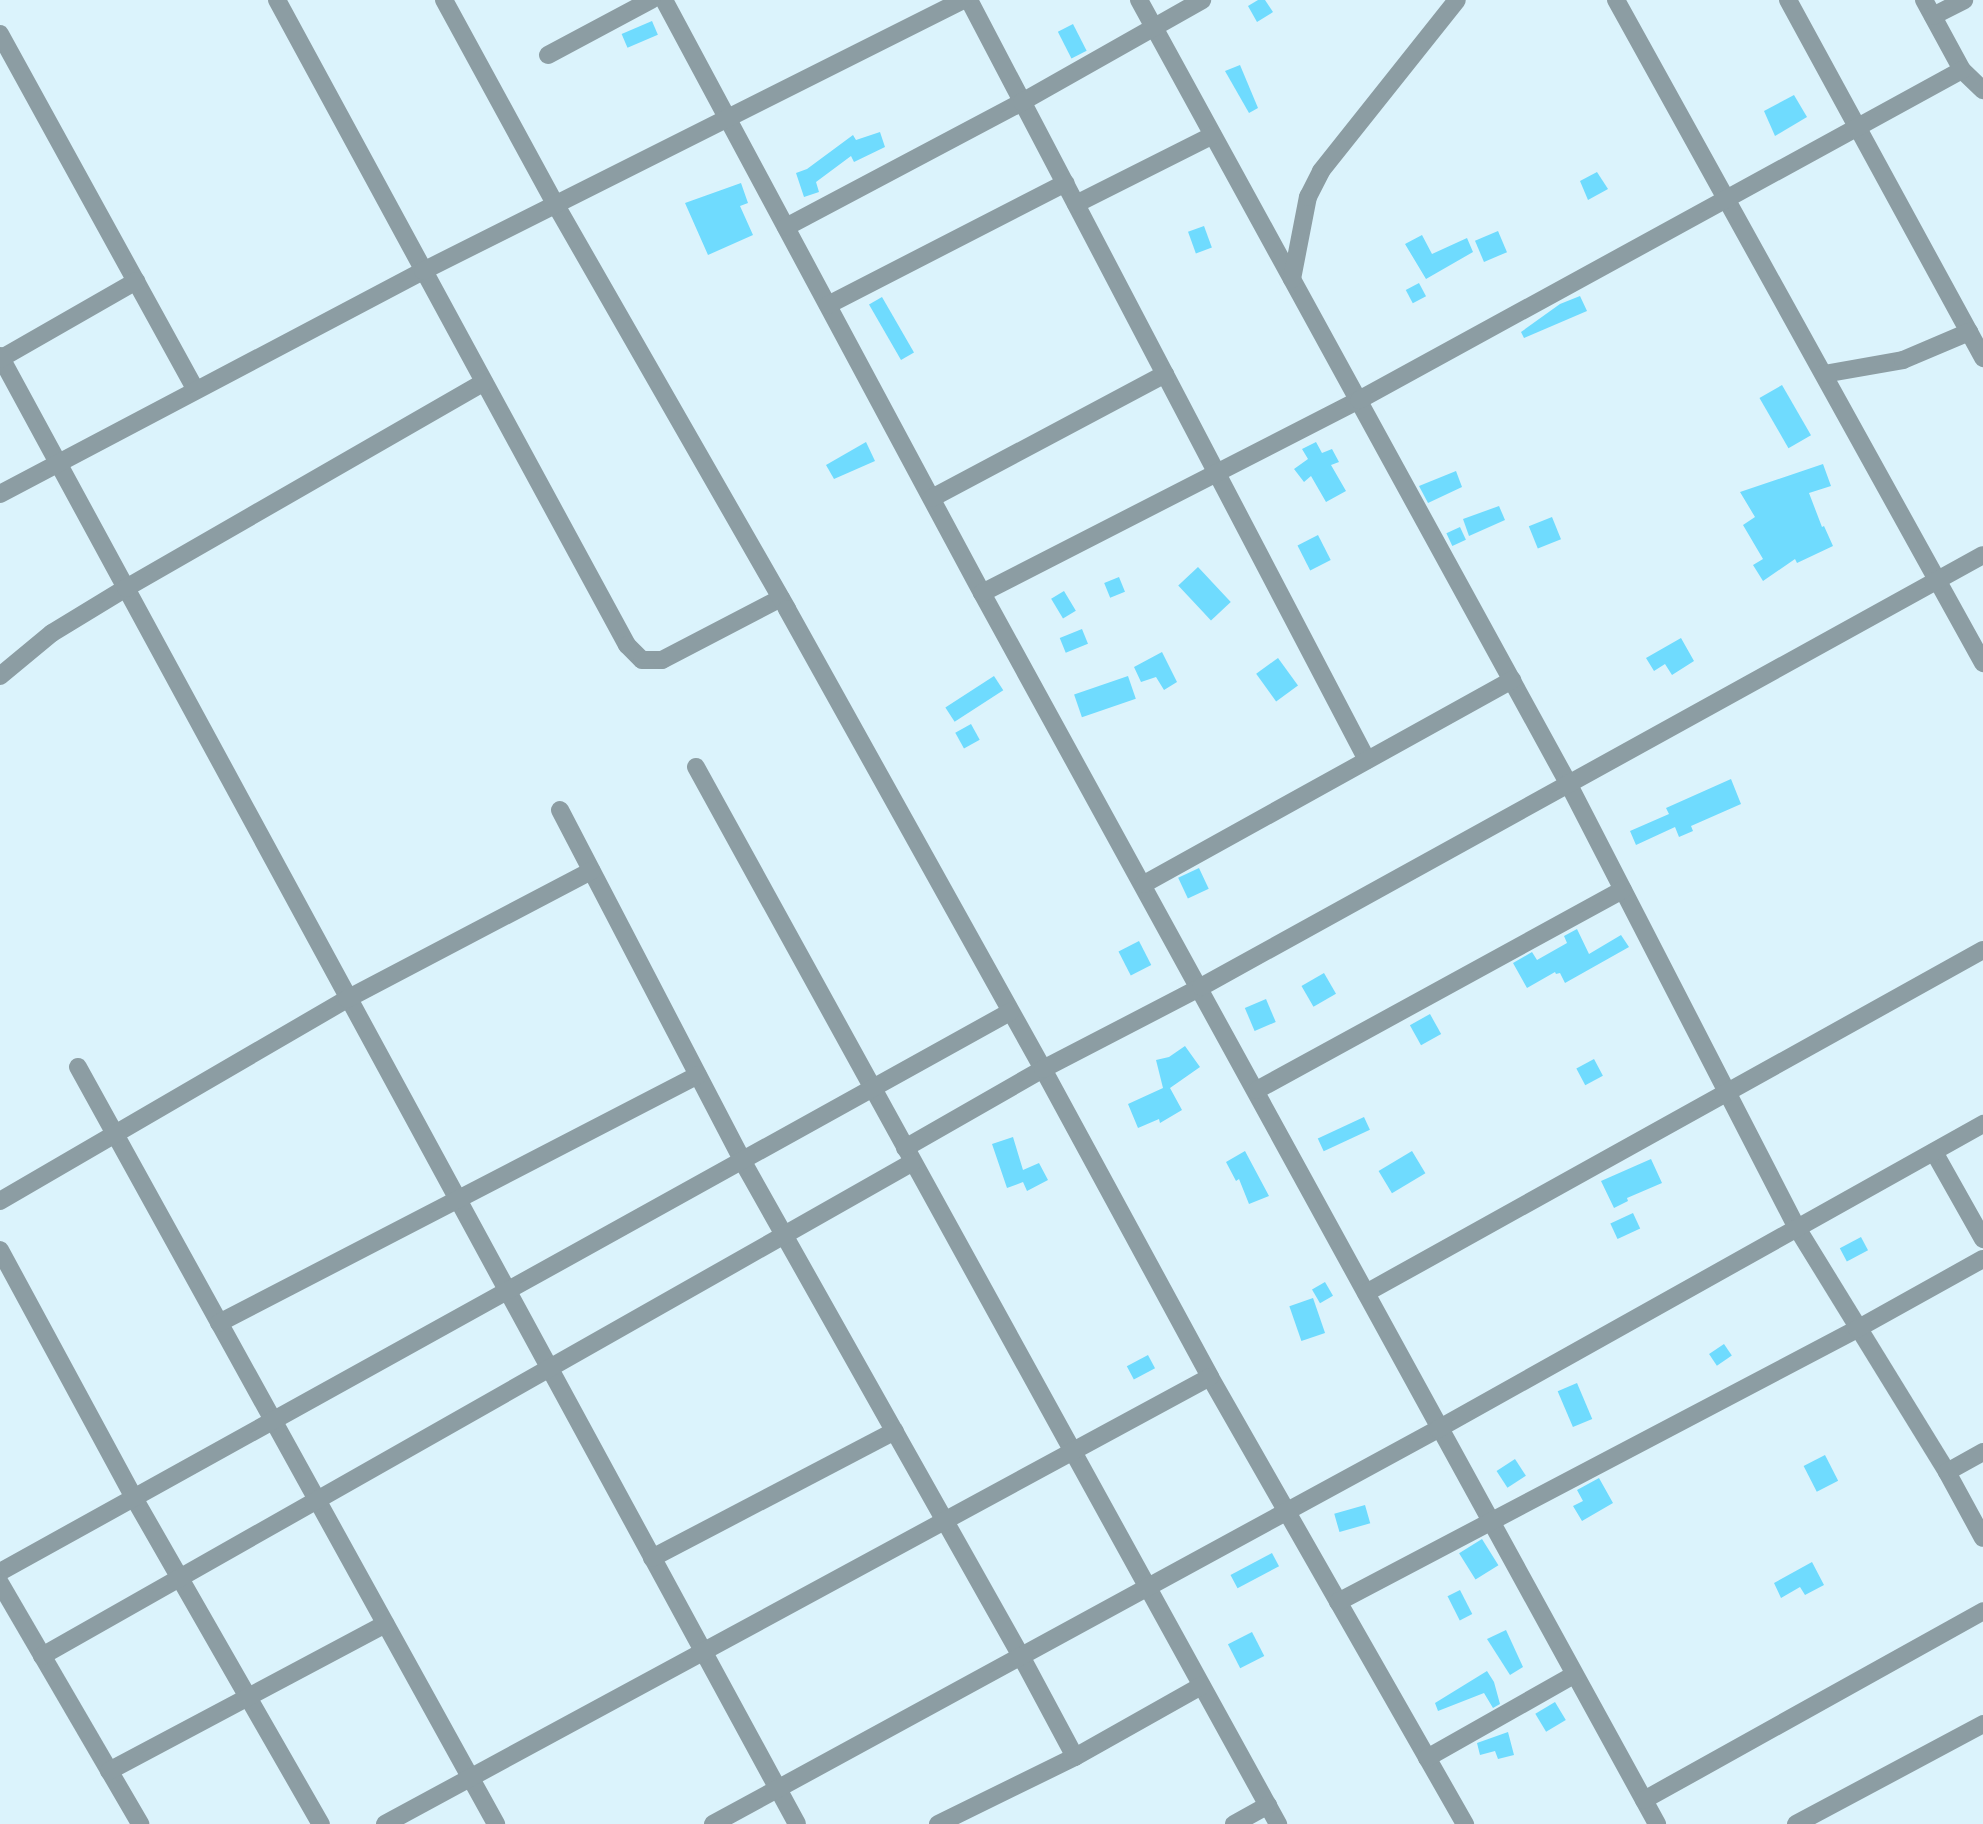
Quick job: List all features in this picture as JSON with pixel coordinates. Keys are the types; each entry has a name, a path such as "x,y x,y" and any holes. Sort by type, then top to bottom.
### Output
{"street":[{"path":"277,0 627,645 642,660 662,660 781,598"},
{"path":"444,0 556,206 781,598 1043,1069 1210,1377 1465,1824"},
{"path":"548,55 652,0"},
{"path":"664,0 982,593 1201,987 1438,1429 1657,1824"},
{"path":"0,494 423,271 963,0"},
{"path":"969,0 1367,760"},
{"path":"1139,0 1568,783 1797,1228 1947,1472 1983,1538"},
{"path":"786,227 1022,102 1153,25 1202,0"},
{"path":"1292,279 1307,197 1321,171 1457,0"},
{"path":"1616,0 1939,579 1983,663"},
{"path":"1788,0 1983,358"},
{"path":"1924,0 1962,70 1983,90"},
{"path":"1933,16 1964,0"},
{"path":"0,34 196,390"},
{"path":"982,593 1359,400 1962,70"},
{"path":"1076,204 1213,135"},
{"path":"828,305 1065,183"},
{"path":"136,281 0,358 797,1824"},
{"path":"1824,374 1903,360 1969,332"},
{"path":"932,498 1165,374"},
{"path":"0,676 52,633 126,588 484,382"},
{"path":"43,1656 785,1237 1043,1069 1201,987 1983,555"},
{"path":"1144,884 1512,680"},
{"path":"696,767 1278,1824"},
{"path":"559,810 743,1162 946,1521 1075,1757"},
{"path":"0,1201 347,999 591,871"},
{"path":"1256,1090 1623,890"},
{"path":"1366,1293 1727,1095 1983,950"},
{"path":"0,1572 1010,1012"},
{"path":"78,1067 496,1824"},
{"path":"219,1323 698,1075"},
{"path":"713,1824 1438,1429 1983,1124"},
{"path":"1934,1152 1983,1238"},
{"path":"0,1251 134,1498 321,1824"},
{"path":"1338,1602 1857,1329 1983,1259"},
{"path":"385,1824 469,1776 1210,1377"},
{"path":"652,1558 895,1431"},
{"path":"1947,1472 1983,1452"},
{"path":"0,1583 140,1824"},
{"path":"1644,1800 1983,1611"},
{"path":"109,1771 385,1624"},
{"path":"1427,1758 1574,1675"},
{"path":"938,1824 1075,1757 1201,1686"},
{"path":"1796,1824 1983,1724"},
{"path":"1234,1824 1268,1805"}],"building":[{"path":"1258,0 1265,0 1273,12 1257,22 1248,6"},
{"path":"652,21 658,35 627,48 622,34"},
{"path":"1073,24 1087,51 1071,58 1058,32"},
{"path":"1240,65 1258,108 1249,113 1225,71"},
{"path":"1794,95 1807,117 1775,136 1764,111"},
{"path":"880,132 885,147 854,162 851,156 816,182 819,192 804,197 796,173 807,169 853,135 856,140"},
{"path":"1597,172 1608,189 1588,200 1580,181"},
{"path":"741,183 748,203 740,206 753,235 708,255 685,203"},
{"path":"1204,226 1212,248 1196,253 1188,232"},
{"path":"1498,231 1507,252 1484,262 1475,241"},
{"path":"1422,235 1432,254 1467,238 1473,252 1426,279 1405,244"},
{"path":"1419,283 1426,296 1413,303 1406,290"},
{"path":"1580,296 1587,311 1524,338 1521,332 1560,304"},
{"path":"882,297 914,352 901,360 869,304"},
{"path":"1782,385 1811,435 1788,448 1759,398"},
{"path":"866,442 875,461 834,479 826,465"},
{"path":"1316,442 1322,453 1332,449 1339,462 1331,465 1346,491 1326,502 1311,476 1304,482 1294,469 1308,459 1302,449"},
{"path":"1823,464 1831,486 1809,493 1822,527 1824,526 1833,546 1797,563 1795,559 1763,581 1753,565 1763,559 1743,525 1755,517 1740,492"},
{"path":"1456,471 1462,487 1428,503 1419,486"},
{"path":"1499,506 1505,520 1469,536 1463,519"},
{"path":"1552,517 1561,539 1538,549 1529,526"},
{"path":"1460,527 1466,540 1452,546 1446,533"},
{"path":"1318,535 1331,560 1310,570 1298,545"},
{"path":"1198,567 1231,602 1211,621 1178,585"},
{"path":"1119,577 1125,592 1110,598 1104,583"},
{"path":"1064,591 1076,611 1063,618 1051,599"},
{"path":"1082,629 1088,644 1066,653 1060,638"},
{"path":"1681,638 1694,661 1672,675 1665,664 1654,671 1646,658"},
{"path":"1162,652 1177,682 1164,690 1156,677 1141,682 1134,667"},
{"path":"1278,658 1298,686 1276,701 1256,674"},
{"path":"994,676 1003,690 955,722 945,708"},
{"path":"1128,676 1136,699 1082,717 1074,695"},
{"path":"971,724 980,740 964,748 955,733"},
{"path":"1731,779 1741,804 1691,826 1693,831 1679,837 1675,827 1636,845 1630,831 1669,814 1666,808"},
{"path":"1199,868 1209,889 1188,899 1178,878"},
{"path":"1577,929 1589,954 1621,935 1629,947 1565,983 1560,973 1555,972 1527,988 1513,963 1532,952 1537,960 1567,943 1564,936"},
{"path":"1139,941 1151,965 1131,975 1119,951"},
{"path":"1324,973 1336,994 1313,1007 1301,986"},
{"path":"1266,999 1276,1022 1255,1031 1245,1008"},
{"path":"1430,1014 1441,1034 1421,1045 1410,1025"},
{"path":"1185,1046 1200,1067 1170,1088 1182,1110 1160,1123 1159,1119 1138,1128 1128,1104 1163,1088 1156,1060 1169,1057"},
{"path":"1594,1059 1603,1076 1585,1085 1576,1068"},
{"path":"1364,1117 1370,1130 1324,1151 1318,1139"},
{"path":"1013,1137 1023,1170 1039,1163 1048,1180 1027,1191 1023,1182 1007,1188 992,1144"},
{"path":"1245,1151 1269,1196 1249,1204 1239,1179 1236,1181 1226,1162"},
{"path":"1412,1151 1425,1173 1392,1193 1379,1171"},
{"path":"1651,1159 1662,1183 1627,1198 1628,1201 1614,1208 1601,1181"},
{"path":"1633,1213 1640,1228 1618,1239 1610,1224"},
{"path":"1861,1237 1868,1250 1847,1262 1840,1248"},
{"path":"1325,1282 1333,1296 1320,1303 1312,1290"},
{"path":"1313,1298 1325,1333 1301,1341 1289,1306"},
{"path":"1724,1344 1732,1356 1717,1366 1709,1354"},
{"path":"1148,1355 1155,1368 1134,1380 1127,1366"},
{"path":"1577,1383 1592,1419 1573,1427 1558,1391"},
{"path":"1825,1455 1838,1481 1817,1492 1804,1466"},
{"path":"1515,1459 1526,1476 1507,1488 1497,1471"},
{"path":"1599,1478 1613,1503 1582,1521 1573,1506 1583,1501 1577,1490"},
{"path":"1365,1505 1370,1523 1339,1532 1334,1514"},
{"path":"1482,1539 1498,1565 1476,1580 1459,1553"},
{"path":"1272,1553 1279,1566 1238,1588 1231,1575"},
{"path":"1812,1562 1824,1585 1805,1595 1800,1587 1781,1598 1774,1583"},
{"path":"1460,1590 1472,1614 1460,1620 1448,1596"},
{"path":"1506,1630 1523,1667 1510,1675 1487,1639"},
{"path":"1252,1632 1264,1656 1240,1668 1228,1644"},
{"path":"1487,1671 1494,1682 1500,1704 1493,1708 1484,1693 1438,1711 1435,1703"},
{"path":"1555,1702 1566,1720 1546,1732 1535,1714"},
{"path":"1508,1732 1514,1755 1498,1759 1495,1751 1480,1755 1477,1743"}]}
